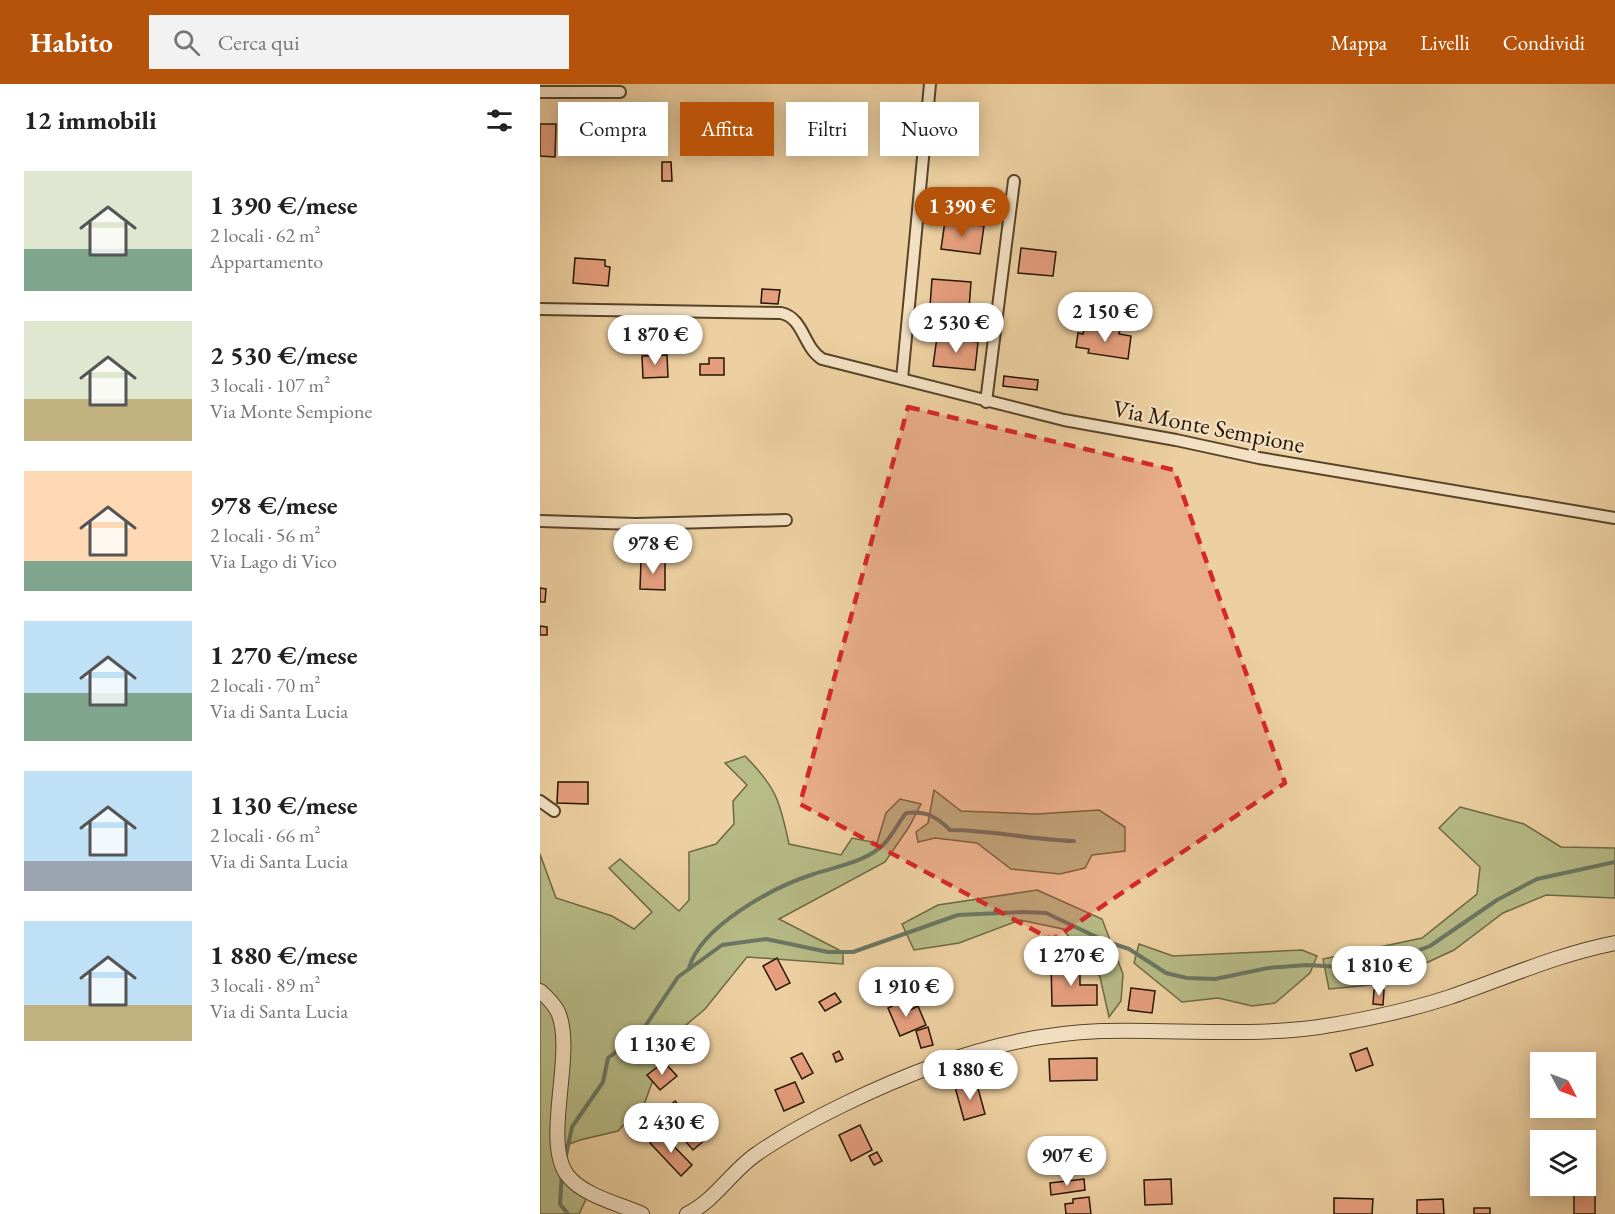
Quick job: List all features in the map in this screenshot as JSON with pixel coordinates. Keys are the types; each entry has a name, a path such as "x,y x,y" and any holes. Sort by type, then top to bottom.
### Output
{"street":[{"path":"902,379 930,84"},
{"path":"540,92 621,92"},
{"path":"986,402 1014,182"},
{"name":"Via Monte Sempione","path":"540,309 781,314 796,321 812,352 826,361 986,402 1064,420 1259,458 1463,490 1615,518"},
{"path":"540,521 636,524 786,520"},
{"path":"540,801 554,811"},
{"path":"687,1214 702,1204 748,1160 790,1134 893,1083 958,1058 1023,1041 1083,1032 1263,1032 1370,1018 1436,1001 1568,955 1615,943"},
{"path":"540,991 555,1007 562,1026 559,1133 565,1170 587,1190 642,1214"}],"highlighted area":[{"path":"908,407 1174,470 1285,783 1052,940 800,804"}],"green space":[{"path":"745,756 764,777 775,796 783,816 789,844 841,855 852,838 877,843 886,813 900,799 921,804 909,827 885,862 779,919 843,952 843,964 747,957 705,1009 667,1041 645,1102 618,1131 580,1140 553,1150 587,1197 579,1214 540,1214 540,854 556,898 612,916 634,929 652,912 609,868 620,859 679,911 689,900 689,852 716,844 734,824 733,801 747,785 725,763"},
{"path":"934,790 961,811 1037,814 1099,810 1125,827 1125,851 1092,855 1085,868 1060,874 1011,869 977,843 935,838 918,842 916,832 928,823"},
{"path":"1460,807 1524,824 1561,847 1615,848 1615,898 1546,895 1503,913 1454,950 1381,984 1329,989 1323,959 1422,938 1477,894 1480,867 1439,828"},
{"path":"1037,890 1102,919 1123,974 1121,1001 1109,1017 1100,977 1063,929 1020,920 959,943 914,950 902,924 938,905"},
{"path":"1139,944 1173,956 1302,950 1317,956 1310,973 1275,1003 1252,1006 1218,998 1182,1002 1134,963"}],"shaded area":[{"path":"972,204 995,206 994,214 971,212"}],"building":[{"path":"540,124 556,124 555,157 540,156"},
{"path":"662,162 671,162 672,181 662,181"},
{"path":"945,221 984,226 980,254 941,249"},
{"path":"1021,248 1056,252 1053,276 1018,273"},
{"path":"575,258 605,260 605,266 610,267 608,286 573,283"},
{"path":"932,279 971,282 969,309 930,306"},
{"path":"762,289 780,290 778,304 761,303"},
{"path":"1102,327 1120,330 1119,334 1131,336 1128,359 1088,353 1089,349 1076,347 1078,333 1083,334 1084,329 1102,331"},
{"path":"937,337 978,342 975,370 933,366"},
{"path":"667,355 668,377 643,378 642,356"},
{"path":"709,358 724,358 724,375 700,375 700,364 709,364"},
{"path":"1004,376 1038,380 1037,390 1003,386"},
{"path":"641,560 665,560 665,590 640,589"},
{"path":"540,588 546,589 545,602 540,602"},
{"path":"540,626 547,627 547,635 540,635"},
{"path":"558,782 588,782 588,804 557,803"},
{"path":"777,958 790,983 776,990 763,966"},
{"path":"1051,963 1080,963 1080,985 1097,985 1097,1005 1052,1006"},
{"path":"907,970 911,978 905,980 901,973"},
{"path":"900,983 906,994 889,1002 883,991"},
{"path":"1131,988 1155,991 1152,1013 1128,1010"},
{"path":"1374,990 1384,990 1383,1005 1373,1004"},
{"path":"835,993 841,1002 825,1011 819,1002"},
{"path":"903,1001 908,1011 918,1006 926,1025 900,1036 888,1008"},
{"path":"928,1027 933,1045 921,1048 916,1031"},
{"path":"1367,1048 1373,1065 1356,1071 1350,1054"},
{"path":"839,1051 843,1059 836,1062 833,1054"},
{"path":"802,1053 813,1073 802,1079 791,1058"},
{"path":"1097,1058 1097,1080 1050,1081 1049,1059"},
{"path":"664,1062 677,1076 660,1090 647,1075"},
{"path":"976,1081 985,1114 964,1120 955,1087"},
{"path":"795,1082 804,1102 784,1111 775,1090"},
{"path":"675,1101 706,1139 693,1150 661,1113"},
{"path":"860,1125 872,1150 851,1161 839,1135"},
{"path":"661,1133 692,1165 681,1176 650,1143"},
{"path":"877,1152 882,1161 874,1165 869,1156"},
{"path":"1084,1179 1085,1190 1051,1195 1050,1183"},
{"path":"1171,1179 1172,1204 1145,1205 1144,1180"},
{"path":"1574,1196 1595,1196 1595,1214 1574,1214"},
{"path":"1089,1197 1091,1214 1066,1214 1065,1204 1073,1203 1073,1199"},
{"path":"1334,1198 1373,1199 1372,1214 1334,1214"},
{"path":"1443,1199 1444,1214 1417,1214 1417,1200"},
{"path":"1474,1208 1490,1208 1490,1214 1474,1214"}],"waterway":[{"path":"689,968 696,952 708,937 741,910 797,880 870,855 885,843 906,813 930,816 950,830 1074,841"},
{"path":"565,1160 572,1127 603,1082 608,1058 640,1034 678,977 722,945 766,939 828,952 853,952 958,915 1022,912 1046,913 1105,941 1129,949 1166,973 1187,978 1215,979 1268,968 1307,965 1357,968 1378,966 1430,946 1497,900 1537,879 1615,862"},
{"path":"562,1173 560,1204 568,1214"}]}
